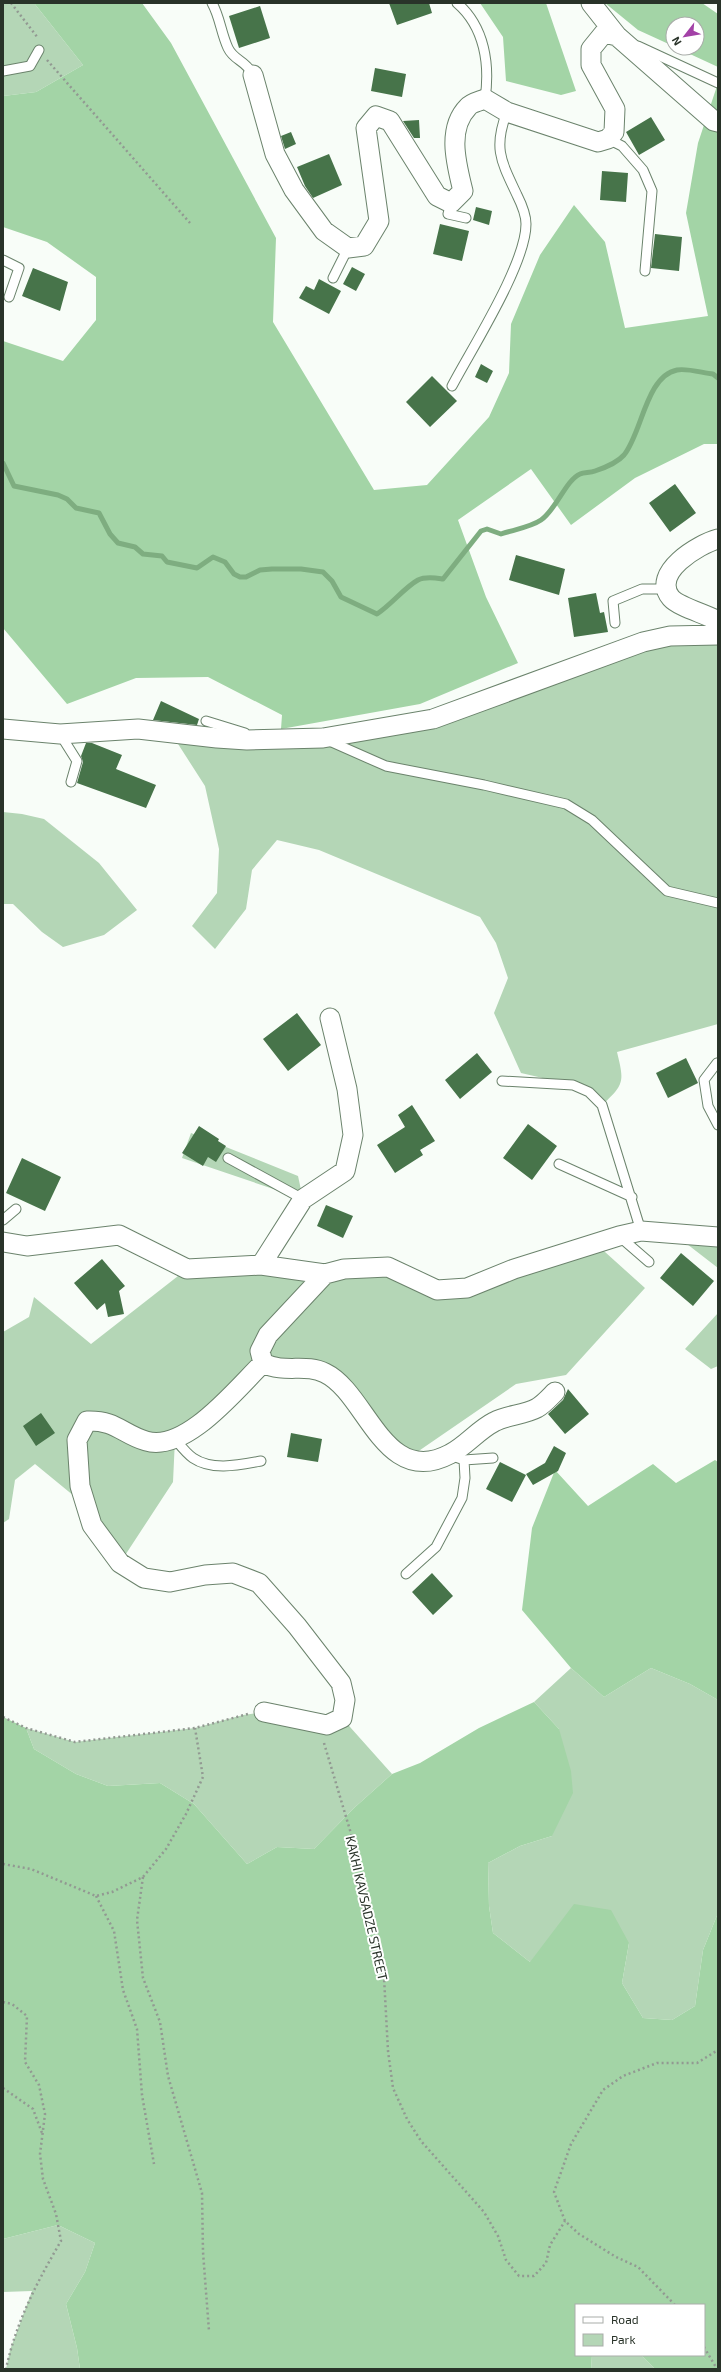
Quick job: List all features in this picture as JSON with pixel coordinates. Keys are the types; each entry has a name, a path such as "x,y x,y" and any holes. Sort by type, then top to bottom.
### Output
{"street":[{"path":"591,3 617,36 714,121 718,122"},
{"path":"253,75 275,154 294,190 324,231 348,248 364,246 379,222 366,128 376,116 390,121 437,196 450,203 463,191 456,158 456,128 468,106 485,99 507,112 598,142 608,139 614,132 614,110 591,65 591,49 604,33 617,36"},
{"path":"718,539 704,542 688,552 667,578 666,589 671,599 718,621"},
{"path":"3,729 60,734 138,729 217,738 273,740 323,738 433,719 644,642 670,636 718,635"},
{"path":"261,1265 303,1200 345,1171 353,1135 347,1089 330,1018"},
{"path":"3,1242 27,1246 119,1235 187,1269 261,1265 325,1274 344,1269 388,1267 437,1290 467,1288 514,1269 619,1236 641,1231 718,1237"},
{"path":"325,1274 268,1335 260,1350 263,1363 274,1369 307,1368 325,1373 348,1393 367,1421 388,1446 407,1459 430,1462 456,1457 494,1422 537,1408 555,1392"},
{"path":"263,1363 211,1414 182,1437 164,1443 146,1441 102,1421 87,1421 78,1440 80,1486 85,1505 92,1525 116,1559 144,1578 170,1582 205,1575 233,1573 259,1584 297,1626 341,1683 345,1700 342,1718 327,1725 264,1712"}],"lane":[{"path":"212,3 217,12 228,48 236,58 249,66 253,75"},
{"path":"457,3 476,27 484,48 488,77 485,99"},
{"path":"617,36 718,83"},
{"path":"3,71 30,66 39,50"},
{"path":"452,386 510,277 522,245 526,223 521,204 503,164 498,146 500,129 507,112"},
{"path":"608,139 622,146 643,170 652,191 645,271"},
{"path":"450,203 448,214 466,218"},
{"path":"333,278 348,248"},
{"path":"3,260 19,268 9,297"},
{"path":"615,623 613,601 642,589 666,589"},
{"path":"206,721 273,740"},
{"path":"60,734 77,761 71,782"},
{"path":"323,738 386,766 484,785 566,804 592,820 667,891 718,903"},
{"path":"717,1063 704,1080 708,1106 718,1125"},
{"path":"502,1081 573,1085 589,1092 602,1105 632,1197 641,1231"},
{"path":"228,1158 303,1200"},
{"path":"559,1164 632,1197"},
{"path":"3,1220 16,1209"},
{"path":"619,1236 649,1262"},
{"path":"174,1439 193,1458 214,1466 239,1465 261,1461"},
{"path":"406,1574 436,1547 459,1504 465,1478 456,1457 493,1458"}],"path":[{"path":"11,3 38,35 39,50 190,223"},
{"path":"3,1717 26,1728 75,1742 196,1728 243,1715 264,1712"},
{"path":"3,1864 31,1869 96,1896 112,1892 143,1877 166,1849 186,1814 202,1777 196,1728"},
{"name":"KAKHI KAVSADZE STREET","path":"320,1739 325,1744 355,1847 384,1977 388,2051 393,2088 407,2119 421,2141 441,2166 484,2212 498,2236 506,2260 519,2276 534,2276 546,2263 550,2245 565,2221"},
{"path":"143,1877 137,1920 143,1978 160,2022 168,2076 202,2193 203,2252 209,2331"},
{"path":"96,1896 114,1931 123,1990 137,2029 142,2095 154,2164"},
{"path":"3,2002 12,2004 27,2016 25,2062 39,2086 44,2114 40,2154 43,2179 56,2214 61,2241 32,2290 10,2350 6,2369"},
{"path":"674,2304 638,2267 616,2257 579,2234 565,2221 554,2192 571,2144 603,2090 623,2076 657,2063 697,2063 718,2050"},
{"path":"3,2088 33,2109 43,2134"},
{"path":"705,2349 717,2369"}],"green space":[{"path":"3,3 34,3 83,65 36,92 3,96"},
{"path":"34,3 142,3 171,43 276,238 273,322 374,490 427,485 489,417 509,373 511,324 540,255 574,205 605,242 625,328 708,316 686,213 698,143 718,83 718,444 704,444 635,478 571,525 531,469 458,520 486,597 518,663 420,704 281,729 282,715 208,677 136,678 67,704 3,628 3,341 63,361 96,320 96,277 47,242 3,227 3,96 36,92 83,65"},
{"path":"480,3 546,3 576,91 561,95 506,81 503,37"},
{"path":"605,3 702,3 718,14 718,67 694,56 705,56 705,16 665,16 665,42 638,30"},
{"path":"718,638 718,1024 617,1052 621,1070 621,1082 615,1092 602,1105 573,1085 521,1073 494,1013 508,978 496,943 480,917 319,850 277,840 252,870 246,909 215,949 192,926 217,893 219,849 205,786 171,733 217,738 433,719 643,642"},
{"path":"3,812 22,814 44,819 99,863 137,910 104,935 63,947 42,932 13,904 3,904"},
{"path":"191,1133 298,1176 303,1199 182,1158"},
{"path":"674,1234 718,1237 718,1268"},
{"path":"595,1243 645,1288 566,1375 516,1384 407,1459 325,1373 263,1363 175,1439 173,1482 120,1563 85,1505 35,1464 15,1480 9,1519 3,1523 3,1332 29,1317 34,1297 91,1344 187,1269 388,1267 437,1290"},
{"path":"718,1313 718,1366 711,1369 685,1349"},
{"path":"715,1460 718,1462 718,1700 690,1684 651,1668 604,1697 571,1668 522,1610 532,1528 555,1470 588,1506 653,1464 676,1483"},
{"path":"571,1668 604,1697 651,1668 690,1684 718,1700 718,1913 703,1950 695,2006 672,2020 643,2018 622,1983 629,1943 530,1962 493,1933 489,1906 488,1863 520,1846 552,1836 559,1729 534,1702"},
{"path":"534,1702 559,1729 571,1771 573,1793 552,1836 520,1846 488,1863 489,1906 493,1933 530,1962 574,1904 611,1910 629,1943 622,1983 643,2018 672,2020 695,2006 703,1950 718,1913 718,2369 655,2369 642,2356 705,2356 705,2304 575,2304 575,2356 592,2356 591,2369 80,2369 77,2348 66,2304 85,2272 95,2243 58,2225 3,2239 3,1717 26,1728 34,1749 76,1774 108,1786 160,1783 194,1804 247,1864 277,1847 314,1849 354,1808 392,1774 420,1763 479,1728"},
{"path":"264,1712 342,1718 392,1774 354,1808 314,1849 277,1847 247,1864 194,1804 160,1783 108,1786 76,1774 34,1749 26,1728 75,1742 195,1728 243,1715"},
{"path":"58,2225 95,2243 85,2272 66,2304 77,2348 80,2369 6,2369 10,2350 32,2291 3,2292 3,2239"},
{"path":"592,2356 642,2356 655,2369 591,2369"}],"building":[{"path":"389,3 429,3 432,13 397,25"},
{"path":"260,6 270,38 239,48 229,16"},
{"path":"375,68 406,74 402,97 371,91"},
{"path":"651,117 665,140 639,155 626,132"},
{"path":"419,120 420,138 414,138 403,121"},
{"path":"291,132 296,144 285,149 281,136"},
{"path":"329,154 342,185 313,198 305,186 297,167"},
{"path":"602,171 628,173 626,202 600,200"},
{"path":"476,207 492,211 489,225 473,220"},
{"path":"440,224 469,231 462,261 433,254"},
{"path":"655,234 682,237 679,271 651,268"},
{"path":"352,267 365,274 356,291 343,284"},
{"path":"33,268 68,282 60,311 22,296"},
{"path":"319,279 341,291 329,314 299,298 306,286 314,290"},
{"path":"481,364 493,371 487,383 475,377"},
{"path":"432,376 457,401 430,427 406,402"},
{"path":"675,484 696,513 670,532 649,503"},
{"path":"516,555 565,569 559,595 509,580"},
{"path":"596,593 600,613 604,612 608,632 574,637 568,598"},
{"path":"161,701 199,719 197,725 153,720"},
{"path":"86,743 92,743 122,755 116,769 156,785 146,808 77,783 83,762 81,756"},
{"path":"297,1013 321,1045 288,1071 263,1039"},
{"path":"477,1053 492,1072 460,1099 445,1080"},
{"path":"686,1058 698,1083 668,1098 656,1073"},
{"path":"412,1105 435,1141 420,1150 423,1155 395,1173 377,1145 405,1127 398,1115"},
{"path":"528,1124 557,1146 532,1180 503,1158"},
{"path":"199,1126 219,1139 218,1141 226,1146 216,1162 208,1157 203,1166 182,1153"},
{"path":"22,1158 61,1177 45,1211 6,1193"},
{"path":"326,1205 353,1216 343,1238 317,1226"},
{"path":"681,1253 714,1281 693,1306 660,1278"},
{"path":"102,1259 125,1286 119,1291 124,1314 108,1317 105,1303 97,1310 74,1283"},
{"path":"568,1389 589,1414 565,1434 548,1414 563,1400"},
{"path":"41,1413 55,1433 36,1446 23,1426"},
{"path":"291,1433 322,1439 318,1462 287,1457"},
{"path":"554,1446 566,1453 558,1471 533,1485 526,1474 545,1463"},
{"path":"500,1462 526,1475 512,1502 486,1489"},
{"path":"432,1573 453,1596 433,1615 412,1592"}],"waterway":[{"path":"3,463 14,486 58,495 67,499 76,508 99,513 110,534 118,543 135,547 143,554 162,556 167,562 197,568 213,557 225,562 234,574 240,577 246,577 260,570 272,569 301,569 323,572 332,581 341,597 377,614 418,580 428,578 443,579 481,531 487,529 501,534 541,520 575,477 582,473 593,472 606,467 621,458 636,433 651,394 658,383 667,374 677,370 685,370 713,374 718,378"}]}
